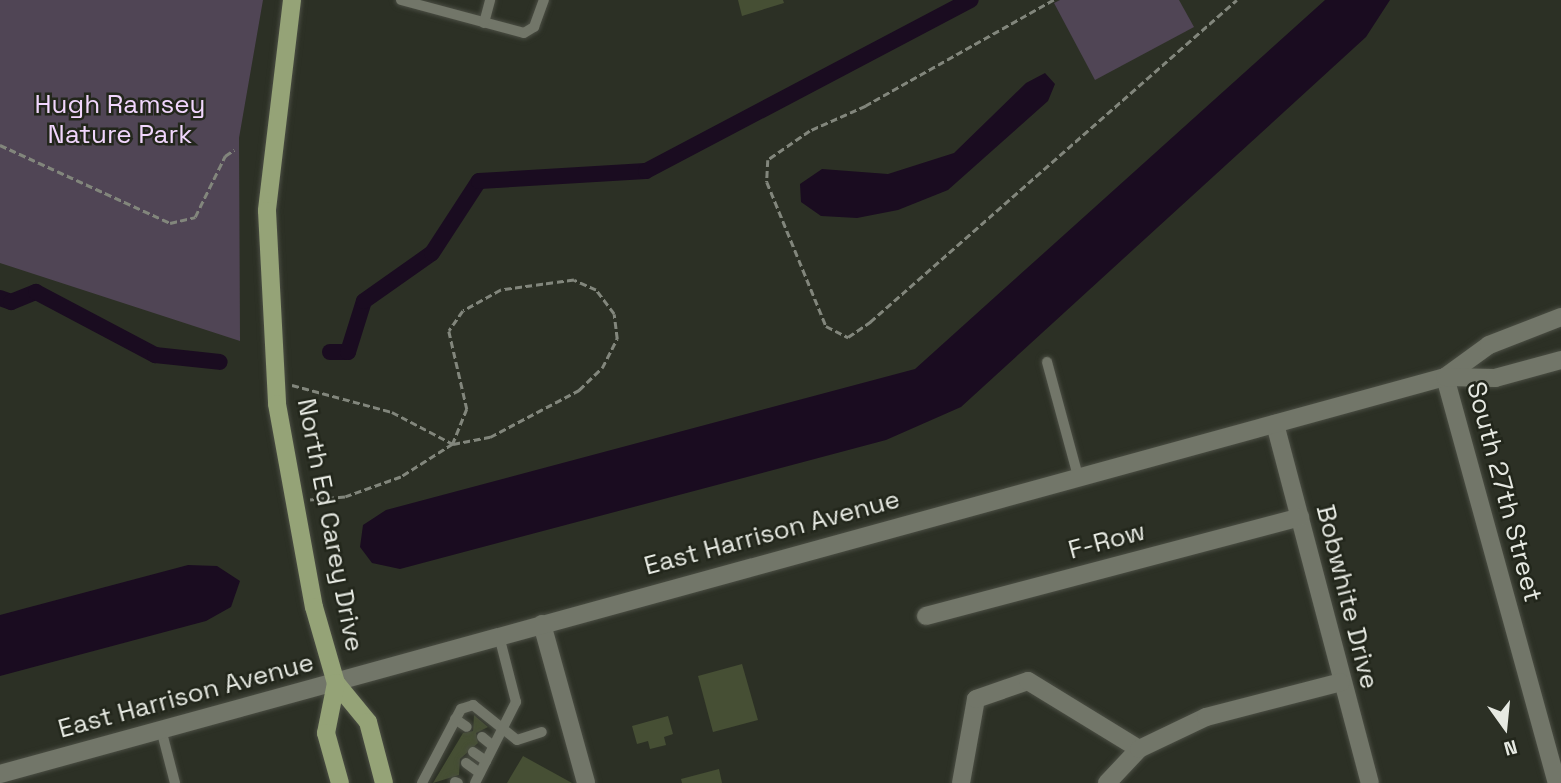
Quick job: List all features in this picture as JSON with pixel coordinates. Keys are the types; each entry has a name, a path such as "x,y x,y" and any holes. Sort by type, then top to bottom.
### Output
{"main road":[{"name":"North Ed Carey Drive","path":"292,0 267,211 276,380 293,502 336,683"},
{"path":"336,683 326,733 340,783"},
{"path":"336,683 368,722 384,783"}],"street":[{"path":"1445,377 1489,345 1561,317"},
{"name":"East Harrison Avenue","path":"0,774 1445,377 1495,378 1561,360"},
{"name":"South 27th Street","path":"1445,377 1557,783"},
{"name":"Bobwhite Drive","path":"1275,424 1341,682 1370,783"},
{"name":"F-Row","path":"926,616 1300,517"},
{"path":"542,624 586,783"},
{"path":"961,783 976,699 1028,681 1139,749"},
{"path":"1107,783 1139,749 1206,717 1341,682"}],"lane":[{"path":"401,0 524,33 534,27 544,0"},
{"path":"484,23 490,0"},
{"path":"1047,362 1078,476"},
{"path":"466,763 477,778 516,702 499,636"},
{"path":"422,783 461,709 473,705 504,724 517,740 542,732"},
{"path":"455,719 467,727"},
{"path":"161,729 175,783"},
{"path":"447,735 458,741"},
{"path":"482,737 494,746"},
{"path":"440,747 451,753"},
{"path":"473,752 486,761"},
{"path":"430,765 440,772"}],"path":[{"path":"1054,0 866,106 810,131 768,160 766,182 826,326 848,337 870,322 1237,0"},
{"path":"0,145 170,223 195,217 225,156 234,150"},
{"path":"293,502 345,497 401,477 453,444 490,437 579,390 603,368 617,339 614,314 596,290 574,280 552,280 501,290 463,311 449,331 467,409 453,444"},
{"path":"276,380 392,412 453,444"}],"green space":[{"name":"Hugh Ramsey Nature Park","path":"0,0 263,0 239,138 240,341 0,263"},
{"path":"1060,0 1179,0 1194,27 1095,80 1054,3"}],"shaded area":[{"path":"1325,0 1390,0 1366,37 961,407 886,440 400,569 372,563 360,547 363,525 386,510 915,369"},
{"path":"1045,73 1055,84 1048,101 948,190 898,210 857,218 821,216 801,202 800,184 822,169 888,174 954,153 1026,83"},
{"path":"188,565 217,566 240,581 231,607 206,621 0,676 0,615"}],"building":[{"path":"738,0 783,0 784,3 742,16"},
{"path":"742,664 758,720 713,732 698,676"},
{"path":"474,715 488,727 476,733 478,743 460,759 459,775 433,783 463,733 473,731"},
{"path":"668,716 673,734 664,737 666,745 650,749 648,741 637,744 632,726"},
{"path":"523,756 572,783 507,783"},
{"path":"719,769 722,783 682,783 681,779"}],"waterway":[{"path":"330,352 348,352 364,301 432,253 479,181 646,171 971,0"},
{"path":"0,298 11,302 36,292 155,355 220,362"}]}
